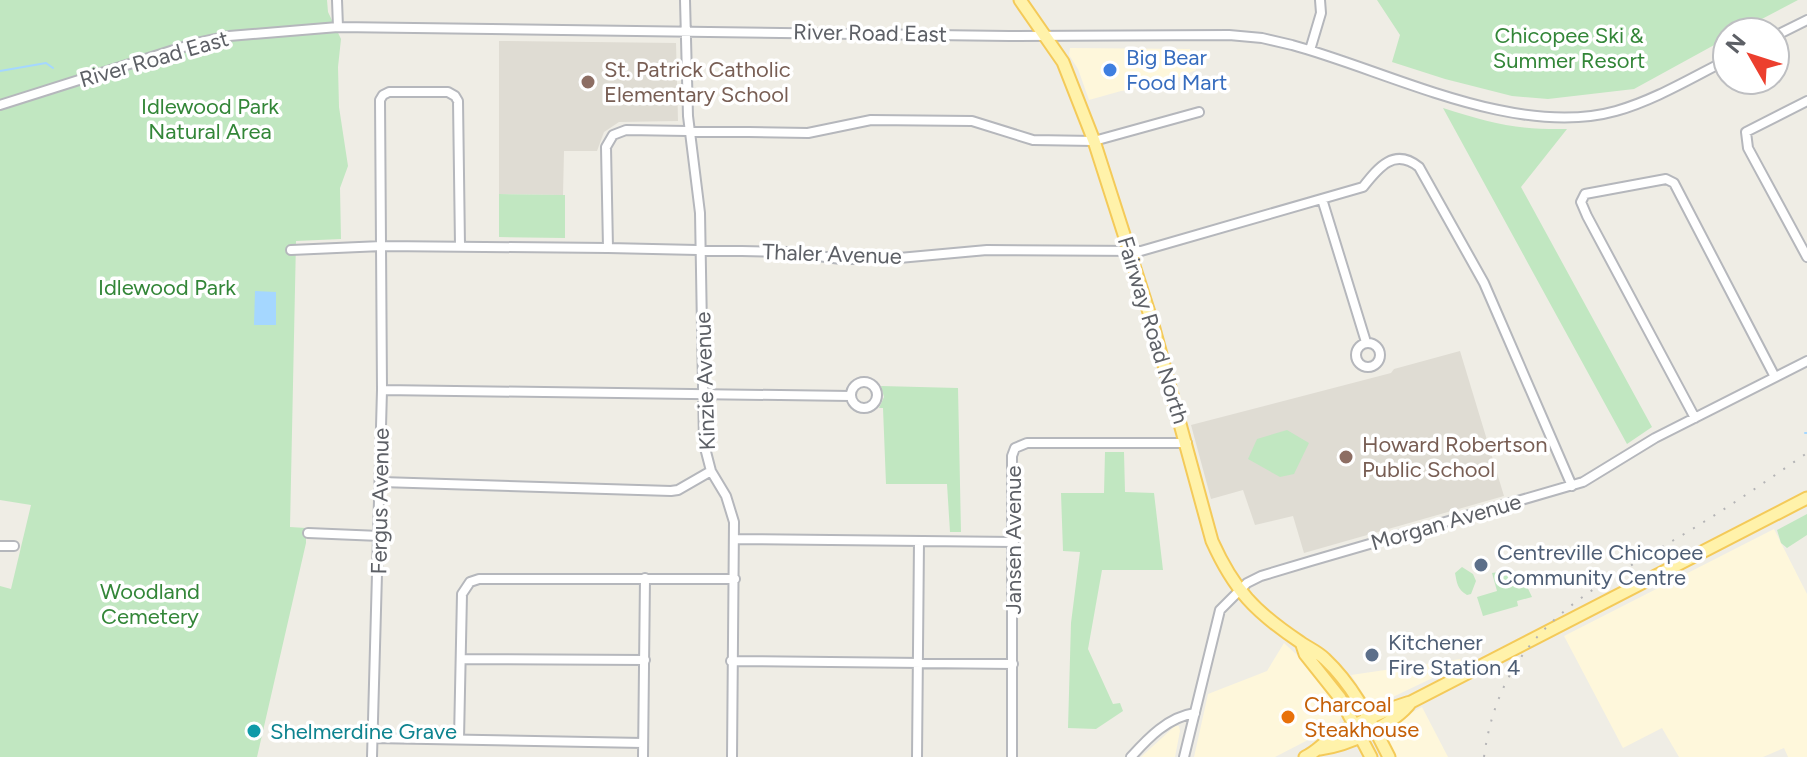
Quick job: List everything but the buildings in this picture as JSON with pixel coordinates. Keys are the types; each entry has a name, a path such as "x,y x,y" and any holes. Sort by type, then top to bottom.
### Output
{"main road":[{"name":"Fairway Road North","path":"1020,0 1063,62 1094,141 1187,443 1212,541 1226,573 1260,613 1302,645 1312,647 1335,669 1352,691 1389,757"},
{"path":"1305,757 1320,749 1336,748 1358,731 1403,713 1411,702 1807,498"},
{"name":"Fairway Road North","path":"1302,645 1305,654 1340,698 1371,757"}],"street":[{"path":"337,0 338,27"},
{"name":"Kinzie Avenue","path":"685,0 690,132 699,192 702,250 704,444 711,471 731,507 736,539 731,661 732,757"},
{"path":"1310,50 1321,13 1320,0"},
{"name":"River Road East","path":"0,105 196,43 229,36 338,27 1229,35 1262,38 1310,50 1482,105 1537,117 1585,116 1615,111 1649,99 1711,68"},
{"name":"Fergus Avenue","path":"372,757 381,482 380,100 389,92 448,92 458,101 460,246"},
{"path":"1807,101 1746,132 1748,148 1807,257"},
{"path":"608,248 605,153 613,135 626,130 808,133 871,120 972,121 1033,140 1094,141 1199,112"},
{"name":"Thaler Avenue","path":"291,250 382,246 608,248 787,252 841,259 888,259 987,250 1146,251 1363,187 1378,167 1392,159 1408,159 1419,167 1484,283 1572,486"},
{"path":"1695,418 1587,216 1581,202 1585,194 1666,179 1674,183 1775,377"},
{"path":"1322,199 1366,342"},
{"name":"Morgan Avenue","path":"1238,590 1261,576 1583,482 1655,438 1807,361"},
{"path":"382,390 851,396"},
{"name":"Jansen Avenue","path":"1012,757 1012,456 1015,448 1027,443 1187,443"},
{"path":"381,482 671,491 711,471"},
{"path":"308,533 380,536"},
{"path":"736,539 1014,542"},
{"path":"917,757 919,541"},
{"path":"0,546 14,546"},
{"path":"459,739 462,594 470,582 520,578 735,579"},
{"path":"643,757 645,578"},
{"path":"1184,757 1220,610 1238,590"},
{"path":"461,659 645,660"},
{"path":"731,661 1013,664"},
{"path":"1131,757 1162,727 1180,715 1195,713"},
{"path":"372,738 643,743"}],"shaded area":[{"name":"St. Patrick Catholic Elementary School","path":"499,41 676,43 678,121 619,122 604,132 597,151 564,151 563,195 499,194"},
{"path":"1070,48 1190,49 1196,70 1159,86 1121,91 1089,100 1078,69 1069,55"},
{"name":"Howard Robertson Public School","path":"1460,351 1504,496 1304,553 1293,516 1255,525 1243,490 1211,499 1191,425 1391,373 1394,369"},
{"path":"1774,529 1807,594 1807,757 1788,757 1784,748 1763,757 1679,757 1662,728 1623,748 1564,636"},
{"path":"1284,643 1310,667 1332,696 1341,714 1339,724 1275,757 1194,757 1208,694 1267,671"},
{"path":"1460,659 1462,664 1376,705 1369,703 1351,675"},
{"path":"1422,707 1448,757 1394,757 1386,738 1388,729 1394,722"},
{"path":"1175,726 1179,726 1180,731 1175,757 1141,757"}],"green space":[{"path":"0,0 327,0 328,12 341,39 339,107 348,166 340,188 341,239 296,241 290,527 306,528 306,543 257,757 0,757 0,586 11,589 31,505 0,500"},
{"name":"Chicopee Ski & Summer Resort","path":"1377,0 1798,0 1768,16 1711,16 1711,47 1634,89 1548,99 1512,96 1392,62 1400,35"},
{"path":"1443,108 1504,124 1567,129 1521,187 1652,427 1627,444"},
{"path":"499,194 565,195 565,238 499,237"},
{"path":"881,386 958,388 961,532 950,532 947,484 886,484 883,408 879,408 884,397"},
{"path":"1287,430 1309,443 1294,474 1280,477 1248,459 1257,439"},
{"path":"1105,452 1124,452 1125,492 1154,493 1163,570 1102,570 1088,649 1113,704 1120,703 1123,711 1096,729 1068,728 1071,623 1080,552 1063,551 1061,493 1104,493"},
{"path":"1807,514 1807,535 1787,548 1781,543 1777,530"},
{"path":"1462,567 1473,574 1476,581 1471,594 1464,593 1457,583 1455,573"},
{"path":"1498,572 1500,577 1520,572 1532,597 1517,601 1518,606 1483,616 1477,597 1497,591 1492,573"}],"water":[{"path":"255,291 276,292 276,325 254,325"}],"waterway":[{"path":"0,71 46,63 53,68"}],"railway":[{"path":"1484,757 1494,713 1509,676 1530,645 1556,618 1585,595 1807,453"}],"place":[{"name":"Big Bear Food Mart","path":"1110,70"},
{"name":"St. Patrick Catholic Elementary School","path":"588,82"},
{"name":"Howard Robertson Public School","path":"1346,457"},
{"name":"Centreville Chicopee Community Centre","path":"1481,565"},
{"name":"Kitchener Fire Station 4","path":"1372,655"},
{"name":"Charcoal Steakhouse","path":"1288,717"},
{"name":"Shelmerdine Grave","path":"254,731"}],"park label":[{"name":"Idlewood Park Natural Area","path":"210,118"},
{"name":"Idlewood Park","path":"167,287"},
{"name":"Woodland Cemetery","path":"150,604"}]}
